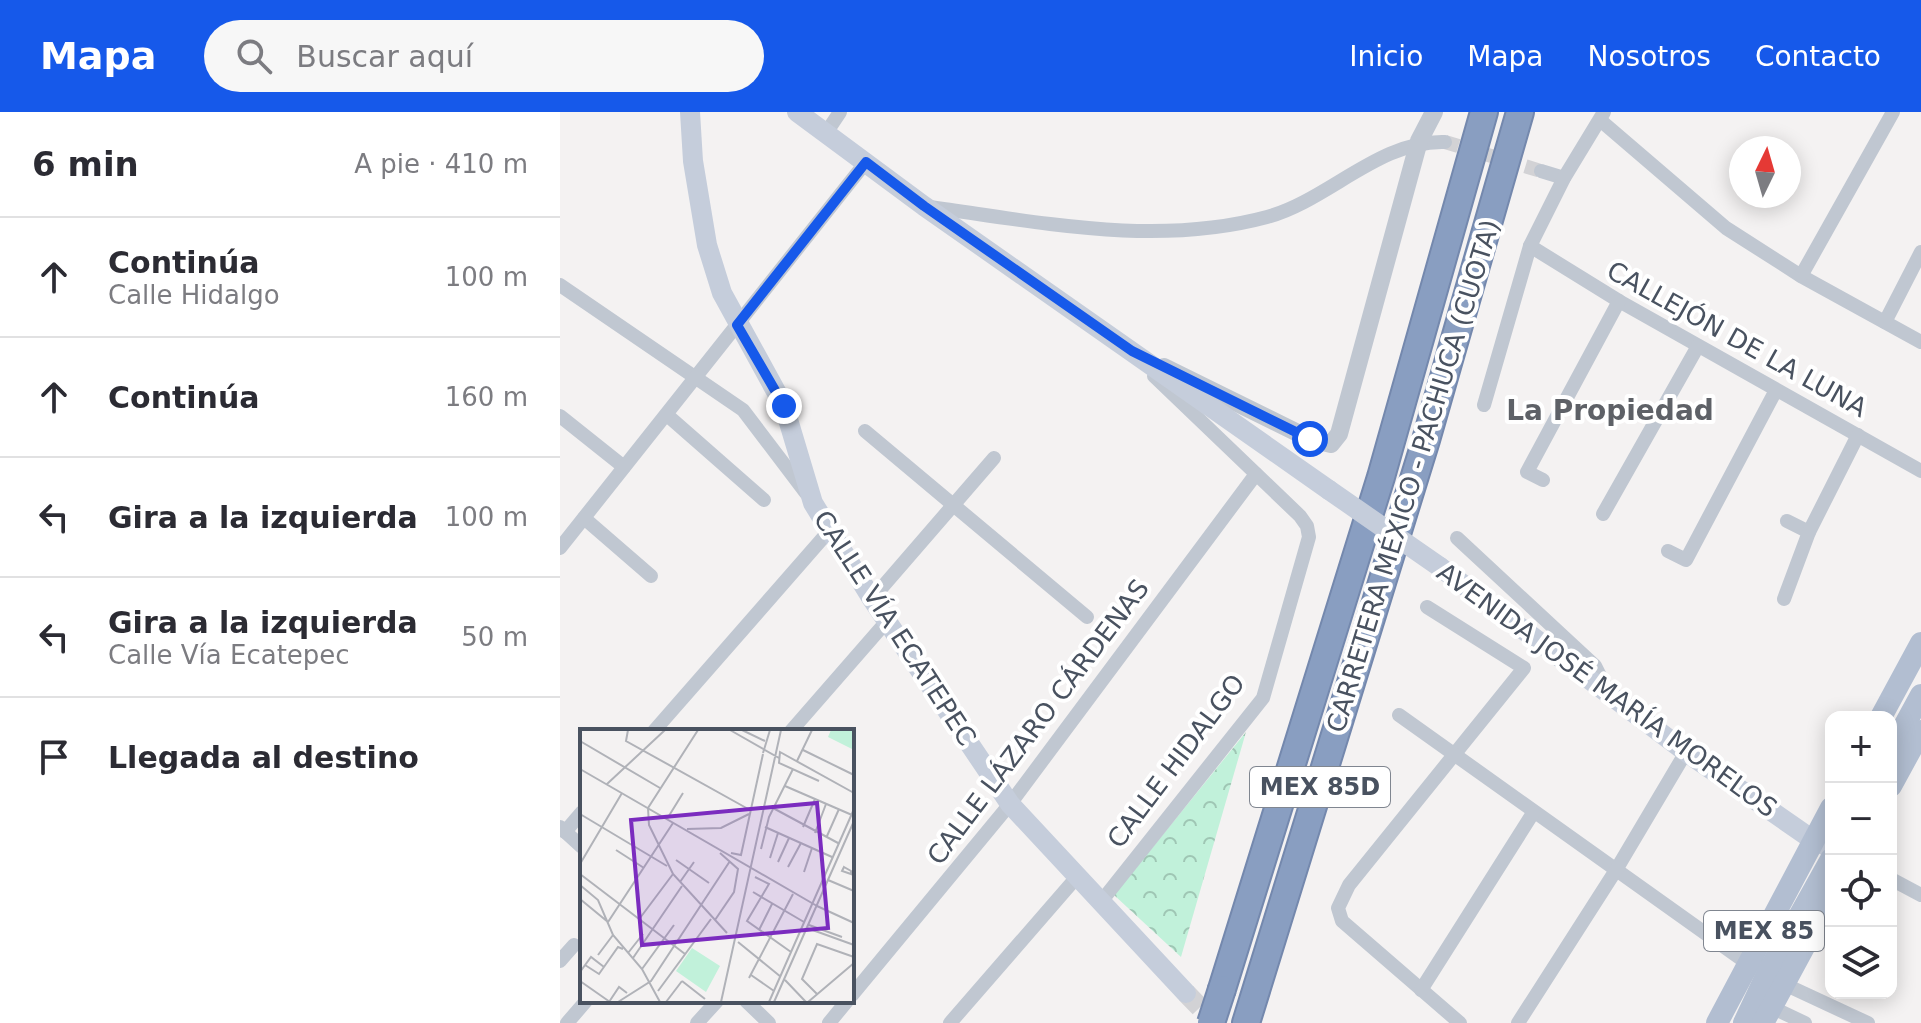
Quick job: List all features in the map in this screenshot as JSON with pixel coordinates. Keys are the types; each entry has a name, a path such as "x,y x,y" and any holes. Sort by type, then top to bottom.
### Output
{"highway":[{"name":"CARRETERA MÉXICO - PACHUCA (CUOTA)","path":"1211,1023 1381,477 1484,112"},
{"name":"CARRETERA MÉXICO - PACHUCA (CUOTA)","path":"1247,1020 1422,453 1520,112"}],"main road":[{"name":"CALLE VÍA ECATEPEC","path":"690,112 693,161 707,245 722,293 784,406 813,503 872,599 1010,804 1186,993"},
{"name":"AVENIDA JOSÉ MARÍA MORELOS","path":"797,112 924,206 1440,567 1686,752 1822,844"},
{"path":"1884,711 1921,643"},
{"path":"1897,739 1921,695"},
{"path":"1893,783 1921,731"},
{"name":"MEX 85","path":"1717,1023 1747,963 1822,844"},
{"path":"1744,1023 1768,972 1825,870"},
{"name":"MEX 85","path":"1767,1015 1825,908"}],"street":[{"path":"826,133 840,112"},
{"path":"1801,276 1893,112"},
{"path":"1126,347 1310,439 1331,444 1339,434 1419,141 1432,113"},
{"path":"1484,405 1530,246 1564,178 1602,116 1726,228 1801,276 1921,342"},
{"path":"924,206 1121,232 1210,229 1290,209 1419,141 1445,142"},
{"path":"560,548 866,162"},
{"path":"1541,171 1564,178"},
{"name":"CALLEJÓN DE LA LUNA","path":"1530,246 1619,301 1921,471"},
{"path":"1885,322 1921,252"},
{"path":"560,285 698,376 743,410 813,503"},
{"path":"1543,480 1527,472 1619,301"},
{"path":"1603,514 1698,346"},
{"name":"CALLE HIDALGO","path":"1100,903 1263,698 1309,537 1307,526 1300,516 1126,347"},
{"path":"1668,551 1686,560 1776,390"},
{"path":"667,415 764,500"},
{"path":"560,416 624,467"},
{"path":"865,431 1087,617"},
{"path":"1784,599 1809,532 1858,435"},
{"path":"872,599 955,507 994,458"},
{"name":"CALLE LÁZARO CÁRDENAS","path":"854,993 1010,804 1256,474"},
{"path":"584,518 651,576"},
{"path":"1787,521 1809,532"},
{"path":"656,729 829,531"},
{"path":"1457,538 1595,666 1608,692"},
{"path":"1427,607 1524,668 1457,756 1349,885 1338,908 1342,921 1460,1023"},
{"path":"793,729 887,621"},
{"path":"1399,715 1747,963"},
{"path":"1518,1023 1616,870 1686,752"},
{"path":"1421,990 1533,813"},
{"path":"580,814 562,829 580,845"},
{"path":"950,1023 1076,878"},
{"path":"1897,882 1921,895"},
{"path":"560,961 574,945"},
{"path":"1784,984 1868,1023"},
{"path":"567,1023 584,1003"},
{"path":"697,1023 715,1003"},
{"path":"748,1003 769,1023"},
{"path":"829,1023 845,1003"},
{"path":"1767,1015 1805,1023"}],"green space":[{"path":"1246,732 1181,957 1114,895"}],"tunnel":[{"path":"1445,142 1541,171"},
{"path":"1186,993 1215,1023"}],"district":[{"name":"La Propiedad","path":"1610,410"}],"route":[{"path":"784,406 737,325 866,162 1132,351 1310,439"}]}
